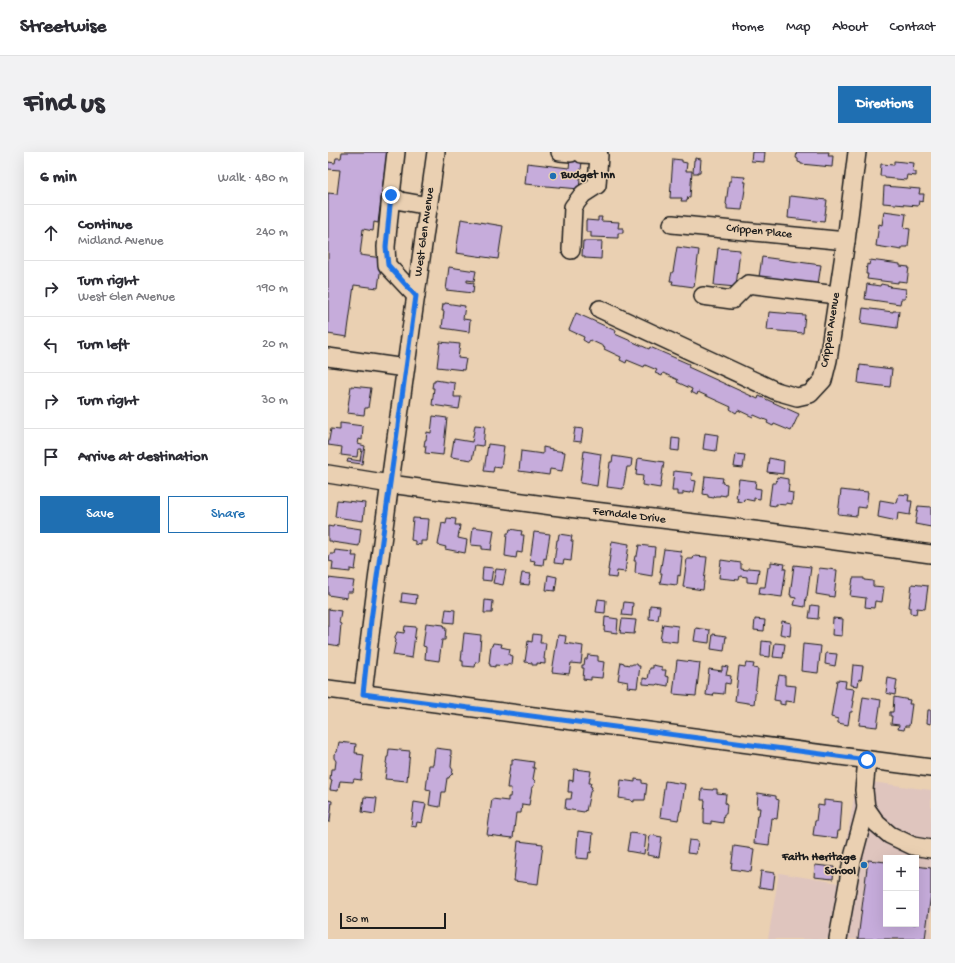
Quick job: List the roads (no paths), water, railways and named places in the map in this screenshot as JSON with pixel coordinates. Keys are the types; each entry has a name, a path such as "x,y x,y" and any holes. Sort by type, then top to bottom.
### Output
{"street":[{"path":"396,152 386,247 388,265 416,296"},
{"name":"West Glen Avenue","path":"363,694 371,620 436,152"},
{"name":"Crippen Avenue","path":"600,309 776,391 797,397 810,394 823,380 828,360 846,241 856,152"},
{"path":"570,250 573,207 584,194 597,184 600,155 571,153"},
{"path":"391,195 401,201 429,206"},
{"name":"Crippen Place","path":"672,224 846,241"},
{"path":"703,296 732,300 748,284 837,295"},
{"path":"328,358 405,368"},
{"name":"Ferndale Drive","path":"328,474 544,505 754,530 931,554"},
{"path":"328,689 931,768"},
{"path":"838,939 852,860 866,808 864,790 867,760"},
{"path":"866,808 876,824 890,835 913,846 931,850"}],"place":[{"name":"Budget Inn","path":"553,176"},
{"name":"Faith Heritage School","path":"864,865"}]}
